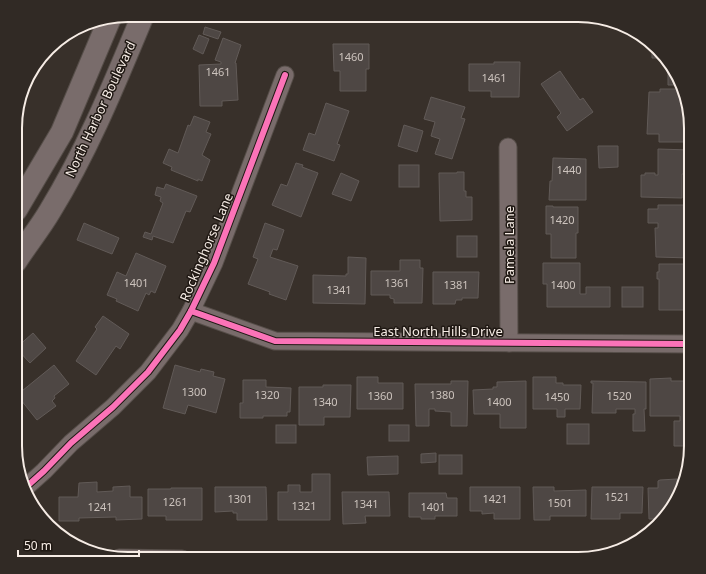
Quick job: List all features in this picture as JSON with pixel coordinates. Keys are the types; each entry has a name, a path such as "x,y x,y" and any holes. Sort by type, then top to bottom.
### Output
{"main road":[{"name":"North Harbor Boulevard","path":"22,252 50,211 86,145 112,90 140,22"},
{"name":"North Harbor Boulevard","path":"22,200 62,132 108,24"}],"street":[{"name":"Rockinghorse Lane","path":"29,484 44,471 71,442 113,407 148,372 175,336 191,311 214,263 285,76"},
{"name":"Pamela Lane","path":"508,147 509,343"},
{"name":"East North Hills Drive","path":"191,311 275,341 684,344"}],"building":[{"path":"205,27 221,32 218,39 203,34"},
{"path":"199,35 209,39 203,54 193,49"},
{"path":"223,38 241,45 235,63 238,100 222,101 222,106 200,106 199,65 221,64 221,62 215,60"},
{"path":"333,44 369,44 369,69 366,69 366,91 340,91 340,71 334,71"},
{"path":"652,52 658,58 652,58"},
{"path":"494,62 520,62 519,97 491,97 491,91 469,91 469,64 494,64"},
{"path":"560,71 580,100 583,98 593,112 567,131 557,117 561,113 541,84"},
{"path":"668,72 675,85 668,85"},
{"path":"660,89 677,89 684,121 684,142 659,142 659,134 647,134 649,92 660,92"},
{"path":"431,97 465,107 461,118 465,119 452,159 435,154 440,139 431,136 435,122 424,119"},
{"path":"326,103 349,111 337,144 340,145 334,161 303,150 309,133 315,135"},
{"path":"194,116 210,122 206,132 211,134 202,155 210,160 202,181 198,179 198,181 171,170 172,167 163,163 169,149 178,153 188,125 190,126"},
{"path":"404,125 423,131 417,152 398,146"},
{"path":"598,146 618,146 618,167 599,168"},
{"path":"658,149 684,150 682,198 641,197 641,175 645,175 645,173 655,173 655,175 658,175"},
{"path":"553,158 586,159 586,200 549,200"},
{"path":"296,163 318,173 301,217 272,205 281,184 287,186"},
{"path":"399,165 419,165 419,187 399,187"},
{"path":"464,172 464,191 466,191 466,197 472,197 472,220 440,221 439,173"},
{"path":"341,173 359,181 351,201 332,194"},
{"path":"166,184 197,196 190,212 186,211 173,243 153,236 152,240 143,237 145,232 151,234 163,203 160,201 161,197 155,195 157,187 164,189"},
{"path":"658,205 684,205 684,258 656,257 655,228 658,228 658,223 648,223 648,209 658,209"},
{"path":"546,206 578,207 576,258 551,258 551,234 546,234"},
{"path":"84,223 119,238 112,254 77,240"},
{"path":"265,223 284,230 277,250 273,249 270,257 298,266 286,300 248,284 258,259 253,257"},
{"path":"457,236 477,236 477,257 457,257"},
{"path":"136,253 166,266 155,293 151,291 149,295 146,293 138,311 116,301 117,299 107,295 117,272 126,276"},
{"path":"348,257 366,258 365,304 313,303 313,275 346,276 346,274 348,274"},
{"path":"400,260 420,260 420,268 423,268 422,303 394,303 394,299 390,298 390,295 371,295 371,271 400,271"},
{"path":"543,263 580,263 580,294 586,294 586,287 610,287 610,307 547,307 547,284 543,284"},
{"path":"659,264 684,264 684,310 659,310 659,279 657,279 657,272 659,272"},
{"path":"433,272 479,272 478,298 462,298 462,300 456,300 455,304 433,304"},
{"path":"622,287 643,287 643,307 622,307"},
{"path":"103,316 129,334 120,349 116,346 96,375 76,361 97,329 95,327"},
{"path":"33,333 46,348 30,363 22,354 22,343"},
{"path":"54,365 69,384 54,396 55,398 52,401 56,406 37,420 22,401 22,391"},
{"path":"175,365 200,372 201,369 214,372 213,376 225,379 216,413 188,405 185,414 163,408"},
{"path":"357,377 378,377 378,383 403,383 403,409 357,409"},
{"path":"533,377 556,377 556,383 563,383 563,385 581,385 580,409 565,409 565,417 557,417 557,409 533,409"},
{"path":"671,378 671,381 684,381 684,446 674,446 674,421 680,421 680,416 650,416 650,379"},
{"path":"243,380 266,380 266,387 291,388 290,412 287,412 287,416 240,418 240,403 243,403"},
{"path":"451,381 468,381 467,426 451,426 451,412 429,409 429,426 416,426 415,384 451,384"},
{"path":"526,381 526,428 500,428 500,414 474,414 473,390 493,389 493,387 497,387 497,382"},
{"path":"591,381 646,382 646,409 644,409 645,431 633,431 633,414 635,414 635,409 616,409 616,413 592,413 593,383 591,383"},
{"path":"323,385 351,385 350,417 324,417 324,425 299,425 299,387 323,387"},
{"path":"567,424 589,424 589,444 567,444"},
{"path":"276,425 296,425 296,443 276,443"},
{"path":"389,425 409,425 409,441 389,441"},
{"path":"436,453 436,462 421,463 421,454"},
{"path":"439,455 462,455 462,474 439,474"},
{"path":"398,456 398,474 368,475 367,457"},
{"path":"312,474 330,474 330,520 278,520 278,492 288,492 288,485 300,485 300,492 312,492"},
{"path":"677,479 677,484 670,499 662,511 655,519 649,519 648,488 658,488 658,481"},
{"path":"97,482 97,492 113,491 113,487 130,486 130,497 142,497 142,519 116,520 116,517 79,518 79,521 59,521 59,497 78,497 79,483"},
{"path":"215,487 266,487 267,520 237,520 237,513 233,513 233,511 215,512"},
{"path":"470,487 520,487 520,519 494,519 494,513 482,514 482,511 470,511"},
{"path":"533,487 554,487 554,491 586,490 586,516 550,516 550,520 534,520"},
{"path":"592,487 643,487 642,513 620,513 620,519 591,519"},
{"path":"202,488 202,520 166,520 166,516 148,516 148,489"},
{"path":"342,492 389,492 390,516 365,516 366,523 343,524"},
{"path":"409,493 446,493 447,498 457,498 457,516 435,516 435,519 409,517"}],"cycle path":[{"path":"29,484 71,443 113,407 148,372 180,330 191,311 214,263 285,75"},
{"path":"191,311 275,341 684,344"}]}
